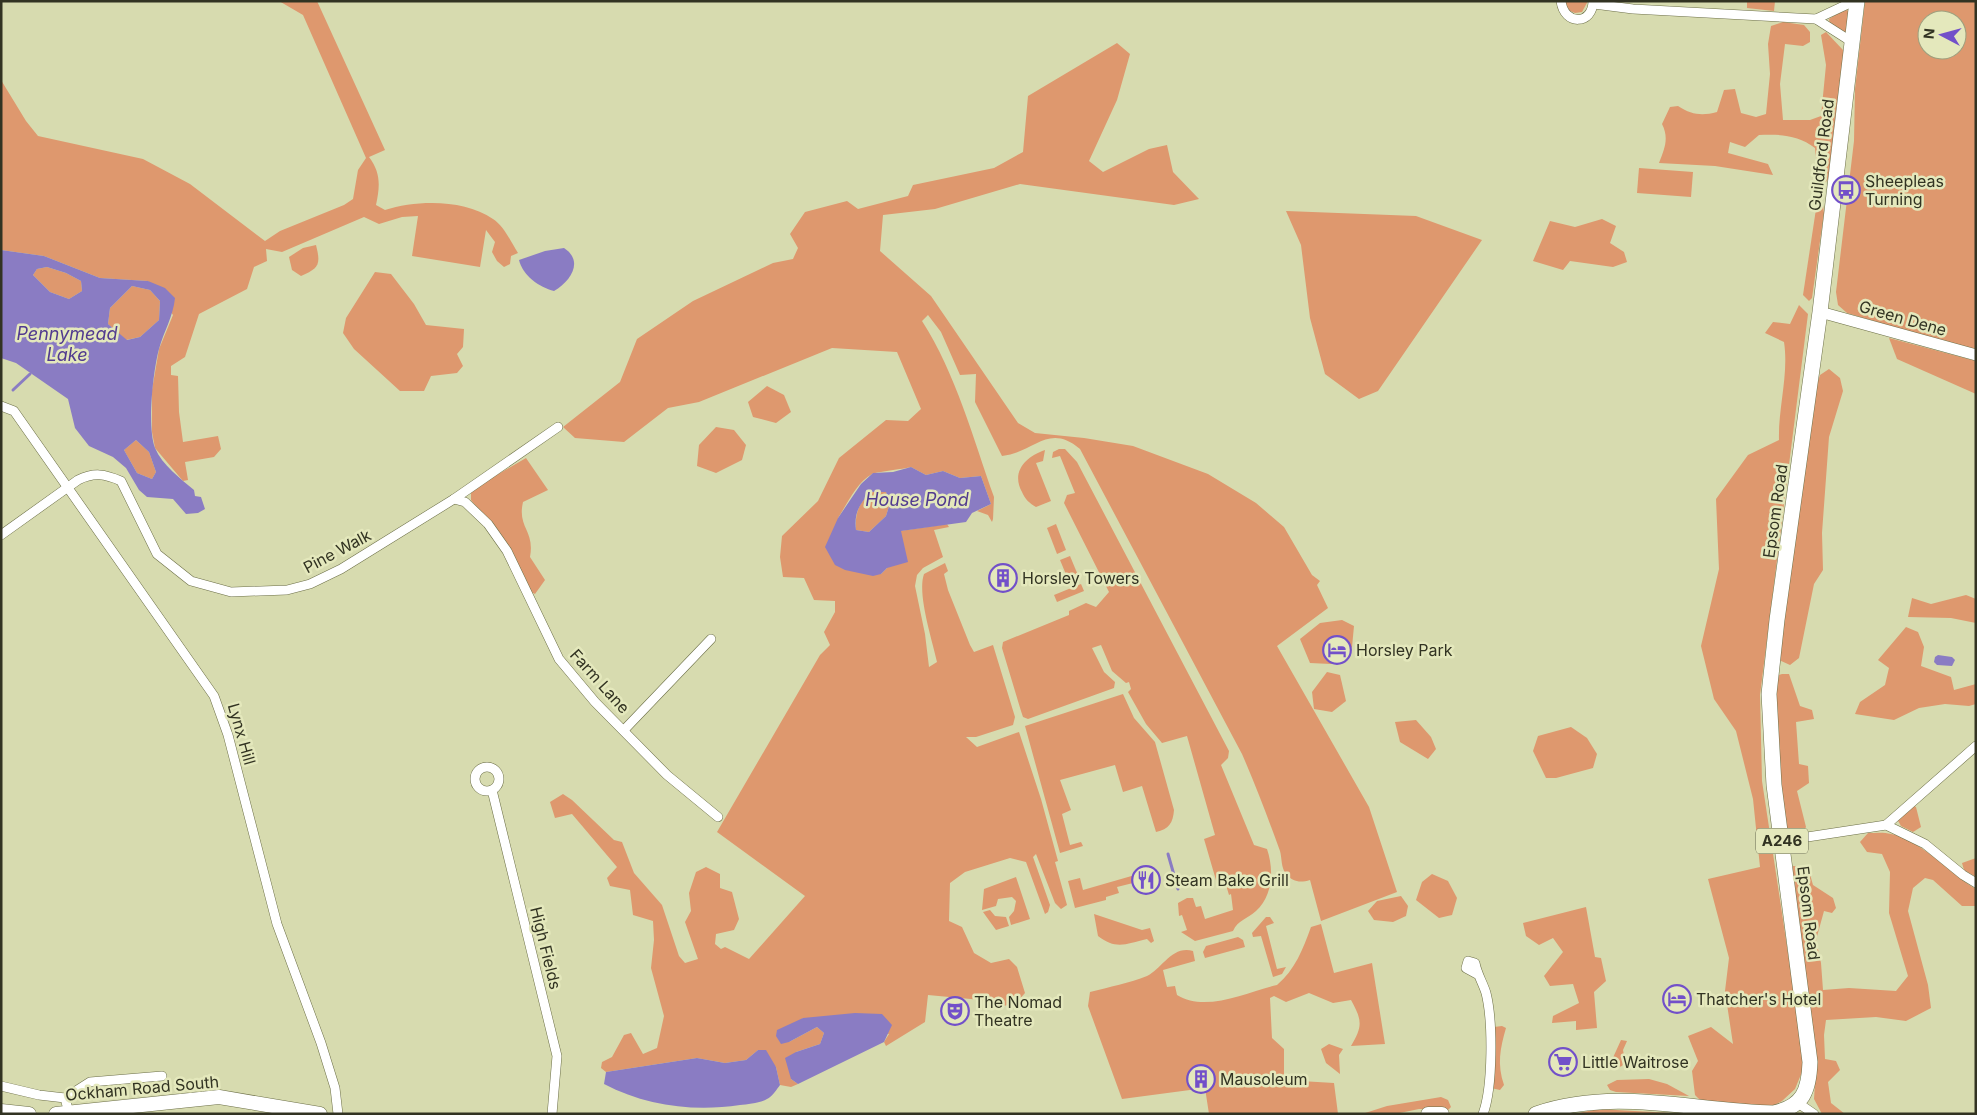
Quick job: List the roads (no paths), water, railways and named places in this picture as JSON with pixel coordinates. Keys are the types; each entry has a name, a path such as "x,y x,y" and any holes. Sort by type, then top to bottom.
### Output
{"main road":[{"name":"Guildford Road","path":"1820,312 1857,2"},
{"name":"Epsom Road","path":"1798,1103 1807,1086 1810,1062 1774,785 1769,728 1769,694 1777,620 1820,312"},
{"name":"Ockham Road South","path":"56,1114 202,1097 236,1098 286,1110 320,1114"},
{"path":"1536,1114 1565,1104 1597,1100 1665,1103 1758,1113 1787,1110 1798,1103"},
{"path":"1,1111 29,1114"},
{"path":"1428,1114 1442,1114"}],"street":[{"path":"1561,1 1562,10 1567,16 1575,20 1584,18 1591,12 1594,3 1633,9 1816,19 1848,4 1857,2"},
{"path":"1816,19 1852,42"},
{"name":"Green Dene","path":"1820,312 1976,355"},
{"name":"Lynx Hill","path":"1,406 14,410 214,696 228,735 277,924 324,1052 335,1088 338,1114"},
{"name":"Pine Walk","path":"68,487 88,475 99,474 121,481 156,554 191,581 231,592 287,590 310,584 332,574 454,499 558,427"},
{"path":"1,535 68,487"},
{"name":"Farm Lane","path":"454,499 465,502 488,524 507,551 559,659 595,702 667,775 718,817"},
{"path":"624,730 711,639"},
{"path":"1782,841 1886,825 1976,746"},
{"name":"High Fields","path":"492,790 557,1056 552,1114"},
{"path":"1886,825 1925,844 1963,876 1976,883"},
{"path":"1477,974 1485,990 1489,1021 1488,1075 1486,1104 1483,1114"},
{"path":"1,1086 39,1095 65,1098 90,1082 162,1076"},
{"path":"65,1098 69,1113"},
{"path":"1798,1103 1814,1114"}],"water":[{"path":"564,248 573,259 573,271 566,282 554,291 532,280 521,266 519,260 545,251"},
{"name":"Pennymead Lake","path":"1,250 44,256 100,278 148,281 165,288 175,298 159,349 155,371 151,413 153,439 155,448 162,460 194,490 195,496 201,497 205,509 198,513 186,514 173,499 147,497 139,490 126,468 113,457 89,446 75,428 68,399 16,363 1,358","holes":["47,267 66,273 81,281 82,291 69,299 50,292 33,275 37,269","132,286 150,290 160,301 159,320 140,337 127,340 108,324 110,308","136,440 149,452 156,472 152,479 137,473 124,450"]},
{"name":"House Pond","path":"911,467 926,475 943,471 960,478 981,476 991,504 972,513 966,522 901,531 908,562 887,568 881,574 873,576 845,570 835,565 825,547 838,518 861,484 873,473 893,472","holes":["871,492 886,492 890,503 886,516 869,532 856,530 858,509 863,501"]},
{"path":"1938,655 1952,657 1955,660 1952,666 1937,665 1934,662 1935,657"},
{"path":"855,1013 882,1014 892,1025 884,1042 798,1084 791,1079 785,1058 820,1044 824,1033 817,1027 789,1042 781,1044 776,1036 777,1030 803,1018"},
{"path":"758,1050 766,1050 776,1067 780,1085 769,1098 757,1102 705,1108 670,1105 636,1098 604,1084 606,1072 697,1058 725,1063 746,1060"}],"waterway":[{"path":"13,390 30,374"},
{"path":"1168,854 1178,889"}],"place":[{"name":"Sheepleas Turning","path":"1846,190"},
{"name":"Horsley Towers","path":"1003,578"},
{"name":"Horsley Park","path":"1337,650"},
{"name":"Steam Bake Grill","path":"1146,880"},
{"name":"Thatcher's Hotel","path":"1677,999"},
{"name":"The Nomad Theatre","path":"955,1011"},
{"name":"Little Waitrose","path":"1563,1062"},
{"name":"Mausoleum","path":"1201,1079"}]}
